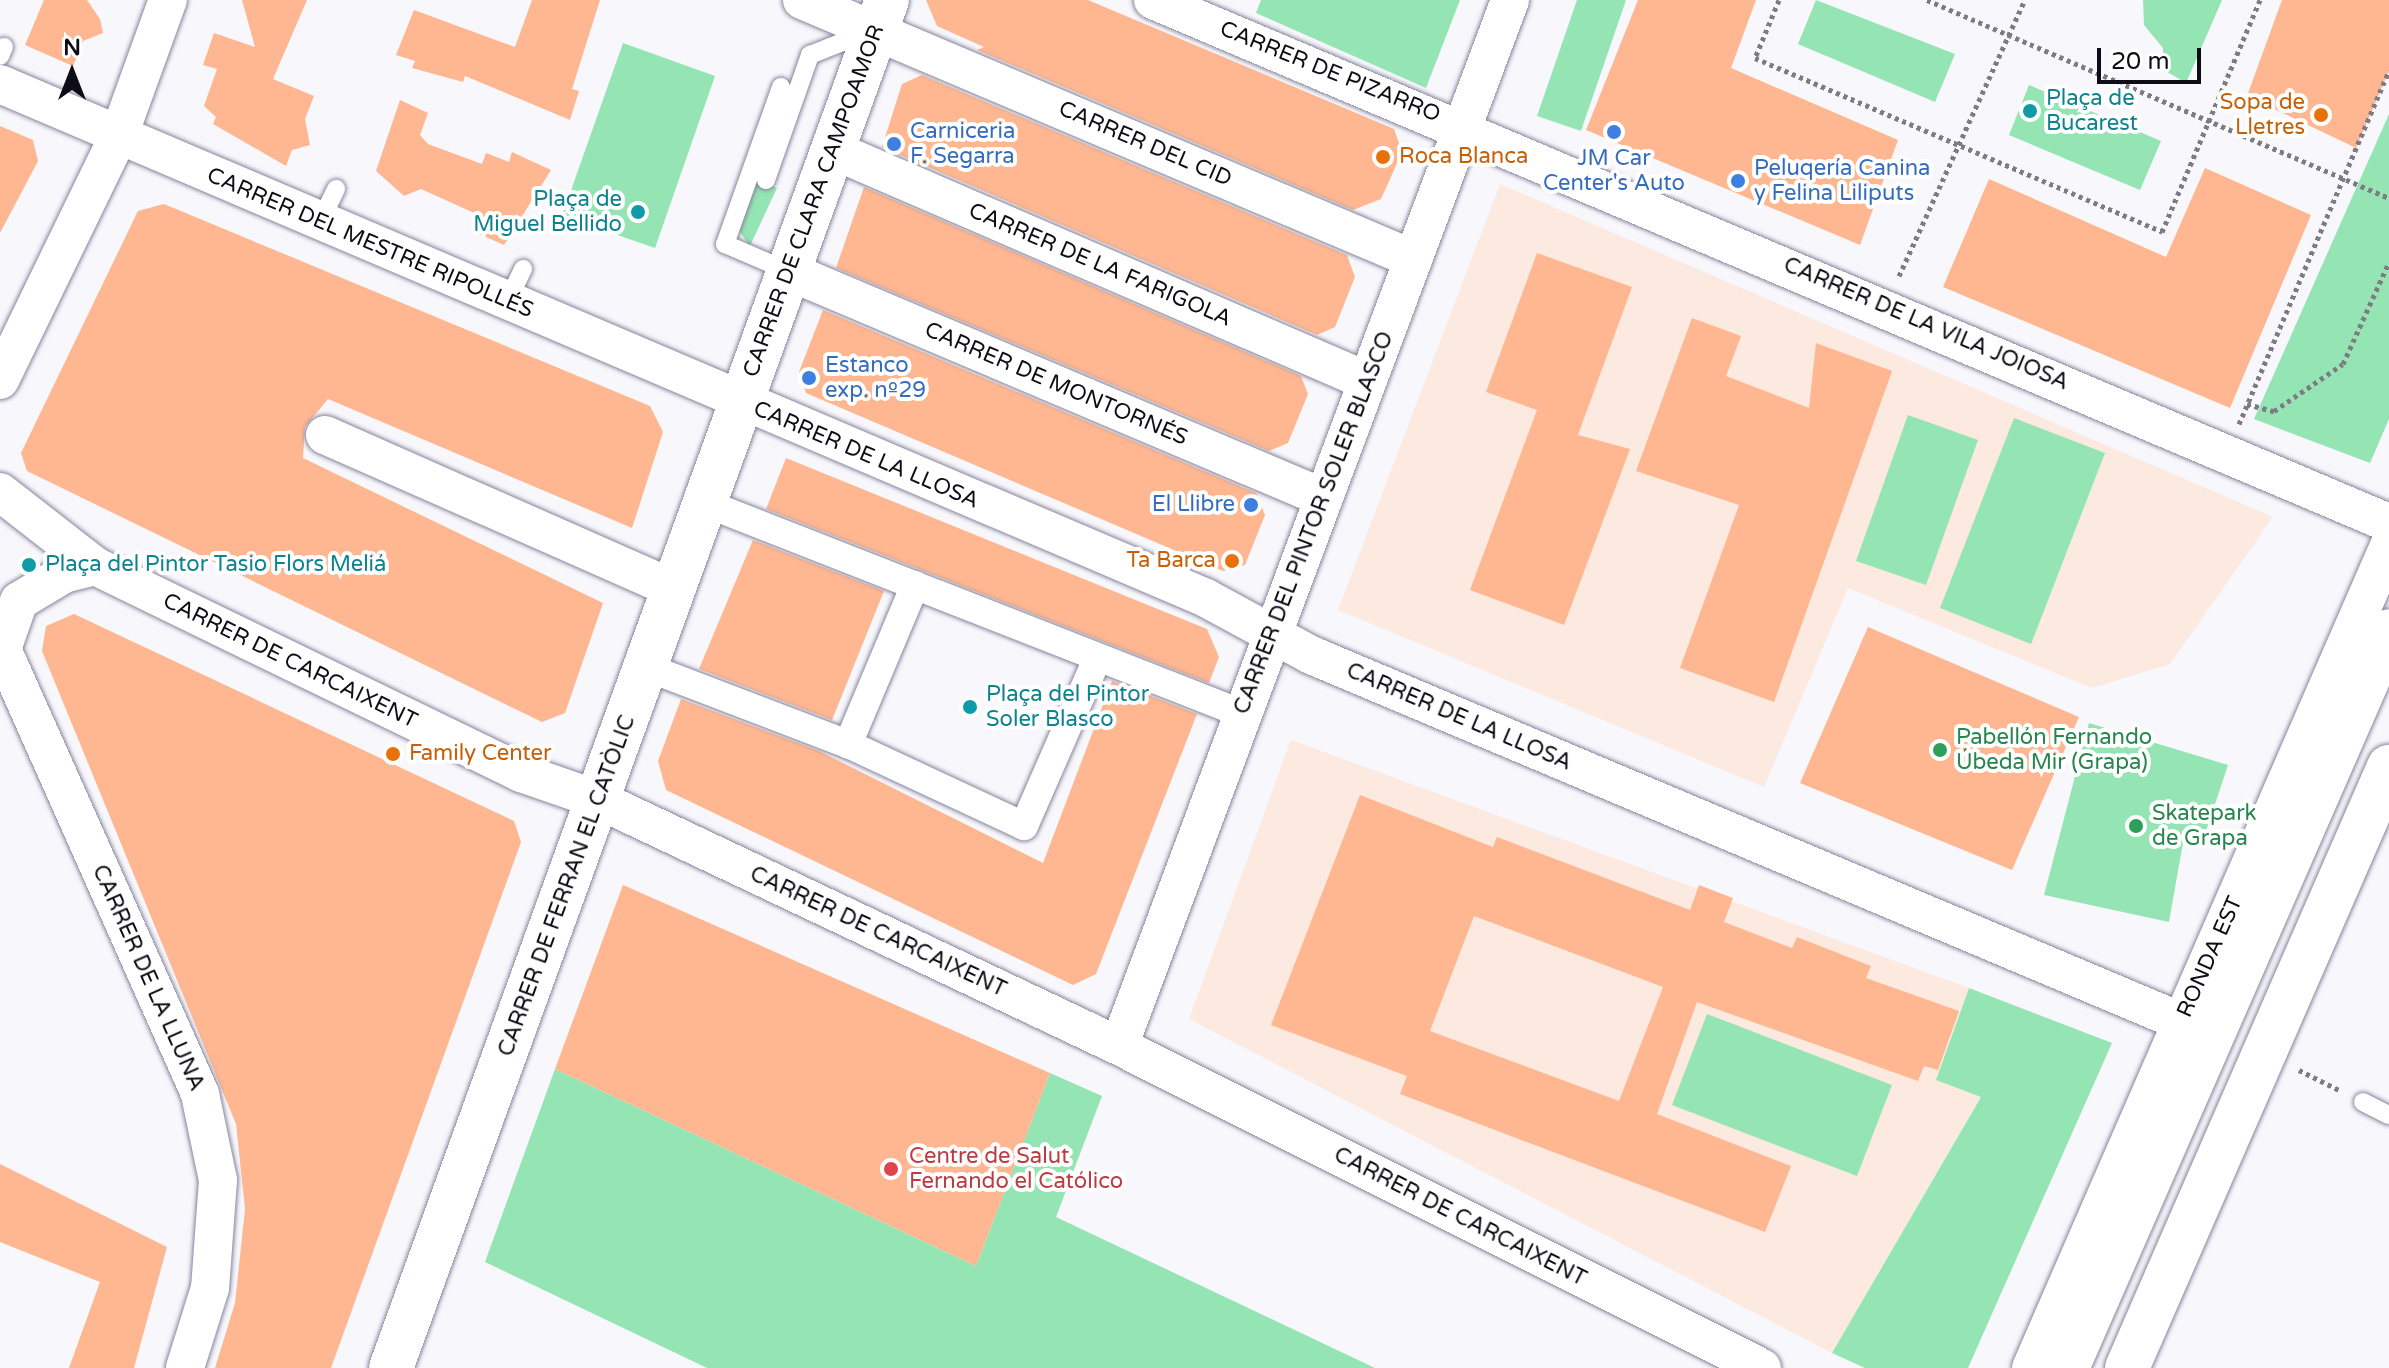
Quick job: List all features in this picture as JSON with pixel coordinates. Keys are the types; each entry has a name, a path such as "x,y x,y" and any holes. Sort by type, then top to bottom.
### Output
{"street":[{"path":"0,380 119,135 168,0"},
{"name":"CARRER DEL CID","path":"802,0 882,14 1413,259"},
{"name":"CARRER DE PIZARRO","path":"1153,0 1227,14 1463,126"},
{"name":"CARRER DEL PINTOR SOLER BLASCO","path":"1119,1046 1510,0"},
{"name":"CARRER DE CLARA CAMPOAMOR","path":"740,403 882,14"},
{"name":"CARRER DEL MESTRE RIPOLLÉS","path":"1,62 119,135 328,205 507,302 740,403"},
{"name":"CARRER DE LA VILA JOIOSA","path":"1463,126 2389,523"},
{"name":"CARRER DE LA FARIGOLA","path":"833,150 1367,381"},
{"name":"CARRER DE MONTORNÉS","path":"788,271 1324,498"},
{"name":"CARRER DE FERRAN EL CATÒLIC","path":"391,1368 599,800 740,403"},
{"name":"CARRER DE LA LLOSA","path":"740,403 1273,632 1311,655 2182,1022"},
{"path":"325,435 674,589"},
{"name":"CARRER DE CARCAIXENT","path":"0,492 95,566 521,773 599,800 1119,1046 1762,1368"},
{"path":"705,503 1243,714"},
{"name":"RONDA EST","path":"2031,1368 2389,546"},
{"name":"CARRER DE LA LLUNA","path":"95,566 64,574 19,601 1,648 200,1094 218,1180 210,1288 185,1368"},
{"path":"848,744 915,585"},
{"name":"RONDA EST","path":"2067,1368 2389,631"},
{"path":"646,667 848,744 1024,826 1098,657"},
{"path":"2127,1368 2389,767"}],"lane":[{"path":"766,180 810,55 882,14"},
{"path":"781,87 725,244 788,271"},
{"path":"507,302 523,269"},
{"path":"2363,1102 2389,1115"}],"path":[{"path":"1779,0 1755,58 1959,148 2162,232 2260,0"},
{"path":"1927,0 2389,198"},
{"path":"1884,306 2025,0"},
{"path":"2226,453 2389,71"},
{"path":"2247,404 2274,411 2343,364 2389,262"},
{"path":"2299,1070 2363,1102"}],"shaded area":[{"path":"1500,184 2273,517 2170,664 2092,688 1848,588 1764,787 1338,610"},
{"path":"1291,740 1969,988 1936,1079 1981,1096 1832,1353 1189,1019"}],"green space":[{"path":"1261,0 1460,0 1426,88 1256,13"},
{"path":"1577,0 1626,0 1581,131 1537,116"},
{"path":"1816,0 1955,54 1935,102 1798,44"},
{"path":"2143,0 2222,0 2186,83 2164,70 2163,48 2144,25"},
{"path":"623,43 715,76 655,248 562,216"},
{"path":"2029,85 2161,141 2140,190 2009,135"},
{"path":"2389,114 2389,419 2370,463 2254,419"},
{"path":"756,181 777,188 750,246 739,231"},
{"path":"1908,415 1978,440 1926,585 1856,561"},
{"path":"2014,418 2105,453 2031,644 1940,608"},
{"name":"Skatepark de Grapa","path":"2089,723 2228,765 2202,843 2184,837 2169,922 2044,895"},
{"path":"1969,988 2112,1043 1968,1368 1865,1368 1832,1353 1981,1097 1936,1080"},
{"path":"1707,1014 1892,1085 1857,1176 1672,1105"},
{"path":"555,1069 976,1266 1050,1073 1102,1096 1056,1217 1375,1368 707,1368 485,1262"}],"building":[{"path":"44,0 87,0 100,19 103,33 83,41 73,66 25,45"},
{"path":"242,0 307,0 273,79 314,96 305,119 310,145 292,150 286,166 213,124 216,117 204,106 217,69 203,65 214,33 255,47"},
{"path":"532,0 600,0 572,89 579,91 570,120 465,76 463,82 412,68 415,61 396,55 414,10 515,47"},
{"path":"926,0 1088,0 1394,129 1402,152 1381,199 1353,210 977,50 984,47 937,26"},
{"path":"1638,0 1756,0 1731,68 1898,140 1860,245 1586,130"},
{"path":"2282,0 2389,0 2389,71 2356,148 2247,96"},
{"path":"922,75 1347,255 1355,277 1335,327 1317,335 882,147 902,84"},
{"path":"400,100 428,113 420,135 428,144 482,164 486,153 509,162 512,152 551,170 504,245 477,233 483,217 421,189 404,196 376,171"},
{"path":"0,126 33,140 38,161 0,233"},
{"path":"2205,168 2311,215 2230,408 1943,287 1989,179 2166,257"},
{"path":"864,187 1301,376 1308,394 1288,443 1269,451 836,268"},
{"path":"164,204 650,406 663,432 632,528 328,399 305,427 303,458 603,603 565,713 542,722 27,471 21,453 138,211"},
{"path":"1537,253 1632,287 1578,435 1630,449 1564,625 1470,590 1537,410 1486,392"},
{"path":"823,310 1256,493 1265,515 1245,565 1223,571 806,393 799,372"},
{"path":"1692,318 1741,336 1726,376 1809,408 1816,343 1892,371 1774,702 1680,668 1739,505 1636,471"},
{"path":"786,458 1207,629 1219,657 1209,683 766,509"},
{"path":"753,540 884,591 832,720 699,669"},
{"path":"74,614 514,821 521,842 331,1368 215,1368 235,1303 245,1209 236,1124 42,651 46,626"},
{"name":"Pabellón Fernando Úbeda Mir (Grapa)","path":"1868,627 2079,717 2012,870 1800,783"},
{"path":"1112,681 1197,714 1096,974 1073,985 666,790 658,761 681,699 819,751 1043,863"},
{"path":"1360,795 1493,847 1497,837 1690,910 1699,885 1733,898 1724,922 1792,948 1797,937 1871,966 1866,978 1959,1011 1938,1070 1924,1066 1918,1081 1697,1002 1657,1114 1791,1166 1765,1232 1400,1094 1407,1076 1271,1025","holes":["1474,916 1663,987 1619,1101 1430,1031"]},
{"name":"Centre de Salut Fernando el Católico","path":"623,885 1050,1073 976,1266 555,1069"},
{"path":"0,1164 167,1247 134,1368 69,1368 100,1282 0,1242"}],"place":[{"name":"Plaça de Bucarest","path":"2030,111"},
{"name":"Sopa de Lletres","path":"2321,115"},
{"name":"JM Car Center's Auto","path":"1614,132"},
{"name":"Carniceria F. Segarra","path":"894,144"},
{"name":"Roca Blanca","path":"1383,157"},
{"name":"Peluqería Canina y Felina Liliputs","path":"1738,181"},
{"name":"Plaça de Miguel Bellido","path":"638,212"},
{"name":"Estanco exp. nº29","path":"809,378"},
{"name":"El Llibre","path":"1251,505"},
{"name":"Ta Barca","path":"1232,561"},
{"name":"Plaça del Pintor Tasio Flors Meliá","path":"29,565"},
{"name":"Plaça del Pintor Soler Blasco","path":"970,707"},
{"name":"Pabellón Fernando Úbeda Mir (Grapa)","path":"1940,750"},
{"name":"Family Center","path":"393,754"},
{"name":"Skatepark de Grapa","path":"2136,826"},
{"name":"Centre de Salut Fernando el Católico","path":"891,1169"}]}
